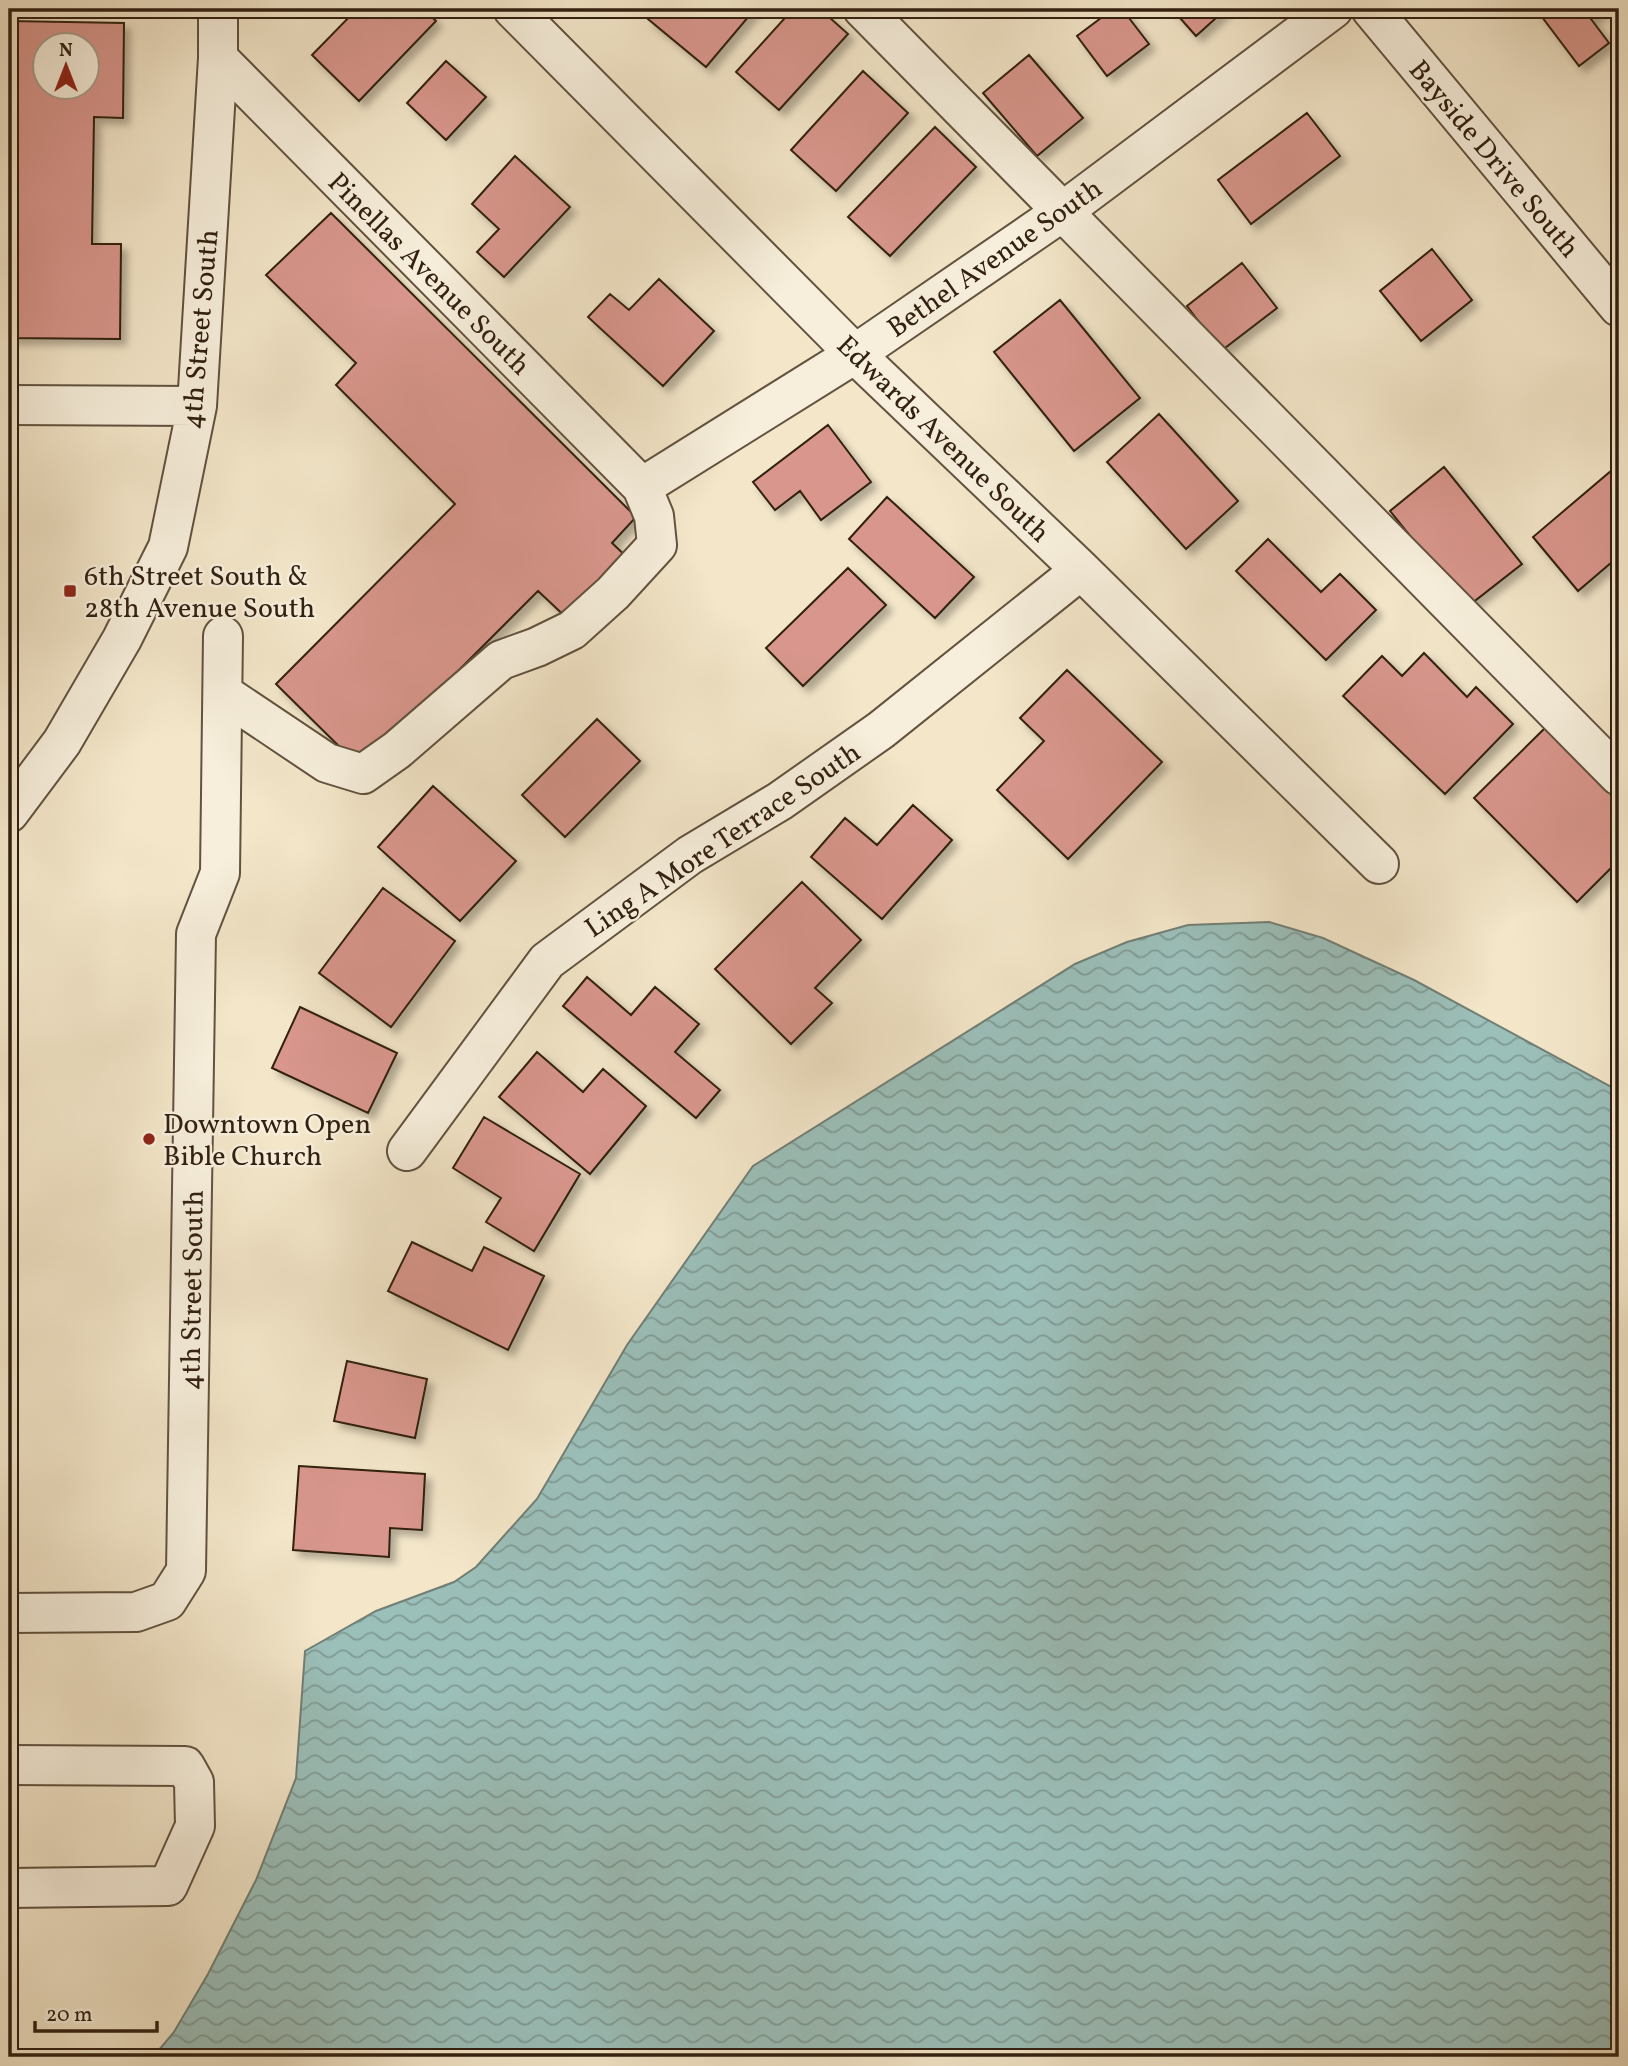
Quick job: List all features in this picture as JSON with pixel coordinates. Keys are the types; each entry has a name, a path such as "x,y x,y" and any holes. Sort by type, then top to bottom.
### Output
{"street":[{"name":"4th Street South","path":"9,813 62,742 122,639 168,547 197,406 218,58 218,9"},
{"name":"Edwards Avenue South","path":"513,9 855,354 1081,570 1379,864"},
{"path":"863,9 1619,776"},
{"name":"Bethel Avenue South","path":"642,487 855,354 1062,212 1333,9"},
{"name":"Bayside Drive South","path":"1371,9 1619,307"},
{"name":"Pinellas Avenue South","path":"218,58 642,487"},
{"path":"9,405 197,406"},
{"path":"224,694 327,763 363,774 397,750 500,660 572,631 613,593 657,545 654,516 642,487"},
{"name":"Ling A More Terrace South","path":"407,1151 547,961 690,855 780,801 881,730 1081,570"},
{"name":"4th Street South","path":"9,1613 136,1612 167,1601 186,1571 196,934 220,873 223,636"},
{"path":"9,1765 185,1766 194,1782 195,1826 168,1886 9,1888"}],"water":[{"path":"1269,922 1323,938 1414,980 1619,1091 1619,2057 153,2057 174,2032 208,1974 256,1880 296,1778 305,1651 376,1611 454,1582 476,1567 537,1499 627,1345 753,1166 1075,964 1127,942 1188,925"}],"building":[{"path":"357,9 423,9 436,21 359,101 312,55"},
{"path":"656,9 755,9 706,67 648,19"},
{"path":"793,9 820,9 848,34 779,110 736,72"},
{"path":"1113,9 1122,9 1149,44 1107,76 1077,36"},
{"path":"1172,9 1226,9 1196,36"},
{"path":"1536,9 1605,9 1591,19 1609,43 1579,66"},
{"path":"9,21 124,23 123,118 94,117 92,244 121,244 120,339 9,338"},
{"path":"1029,55 1083,118 1037,156 983,93"},
{"path":"446,61 486,97 446,140 407,103"},
{"path":"863,71 908,113 836,191 791,150"},
{"path":"1307,113 1340,156 1251,224 1218,180"},
{"path":"935,127 976,167 890,256 848,217"},
{"path":"515,156 570,207 504,277 477,252 499,229 472,204"},
{"path":"331,213 636,517 612,543 632,562 571,622 538,591 361,768 276,684 455,504 336,385 356,363 266,275"},
{"path":"1432,249 1472,300 1421,341 1380,291"},
{"path":"1242,263 1277,308 1221,351 1187,306"},
{"path":"659,279 714,331 663,386 588,317 610,294 629,310"},
{"path":"1060,300 1140,398 1074,451 994,352"},
{"path":"1159,414 1238,501 1186,549 1107,462"},
{"path":"828,425 871,482 821,520 800,491 775,510 753,482"},
{"path":"1618,465 1619,556 1578,591 1533,537"},
{"path":"1444,467 1522,564 1467,607 1390,511"},
{"path":"887,497 974,577 935,618 849,539"},
{"path":"1268,539 1321,592 1340,574 1376,610 1326,660 1236,571"},
{"path":"848,568 886,605 803,686 766,648"},
{"path":"1424,653 1467,697 1476,687 1513,724 1445,794 1343,696 1382,656 1402,676"},
{"path":"1067,670 1162,762 1068,859 997,790 1044,741 1020,718"},
{"path":"597,719 640,761 565,837 522,795"},
{"path":"1545,728 1619,802 1619,860 1577,902 1474,798"},
{"path":"433,786 516,861 460,921 378,847"},
{"path":"913,805 952,840 882,919 811,857 845,818 877,845"},
{"path":"802,882 861,940 815,988 832,1003 791,1044 715,969"},
{"path":"383,888 455,941 391,1027 319,973"},
{"path":"587,977 631,1015 655,987 699,1024 675,1052 720,1090 696,1118 563,1006"},
{"path":"300,1007 397,1053 368,1113 272,1068"},
{"path":"537,1052 583,1092 603,1069 646,1106 590,1174 499,1097"},
{"path":"484,1117 580,1174 534,1251 486,1222 501,1198 453,1168"},
{"path":"412,1242 472,1271 484,1247 544,1276 508,1350 388,1291"},
{"path":"347,1361 427,1379 415,1438 334,1421"},
{"path":"299,1466 425,1474 422,1530 390,1528 389,1557 293,1550"}],"place":[{"name":"6th Street South & 28th Avenue South","path":"70,591"},
{"name":"Downtown Open Bible Church","path":"149,1139"}]}
